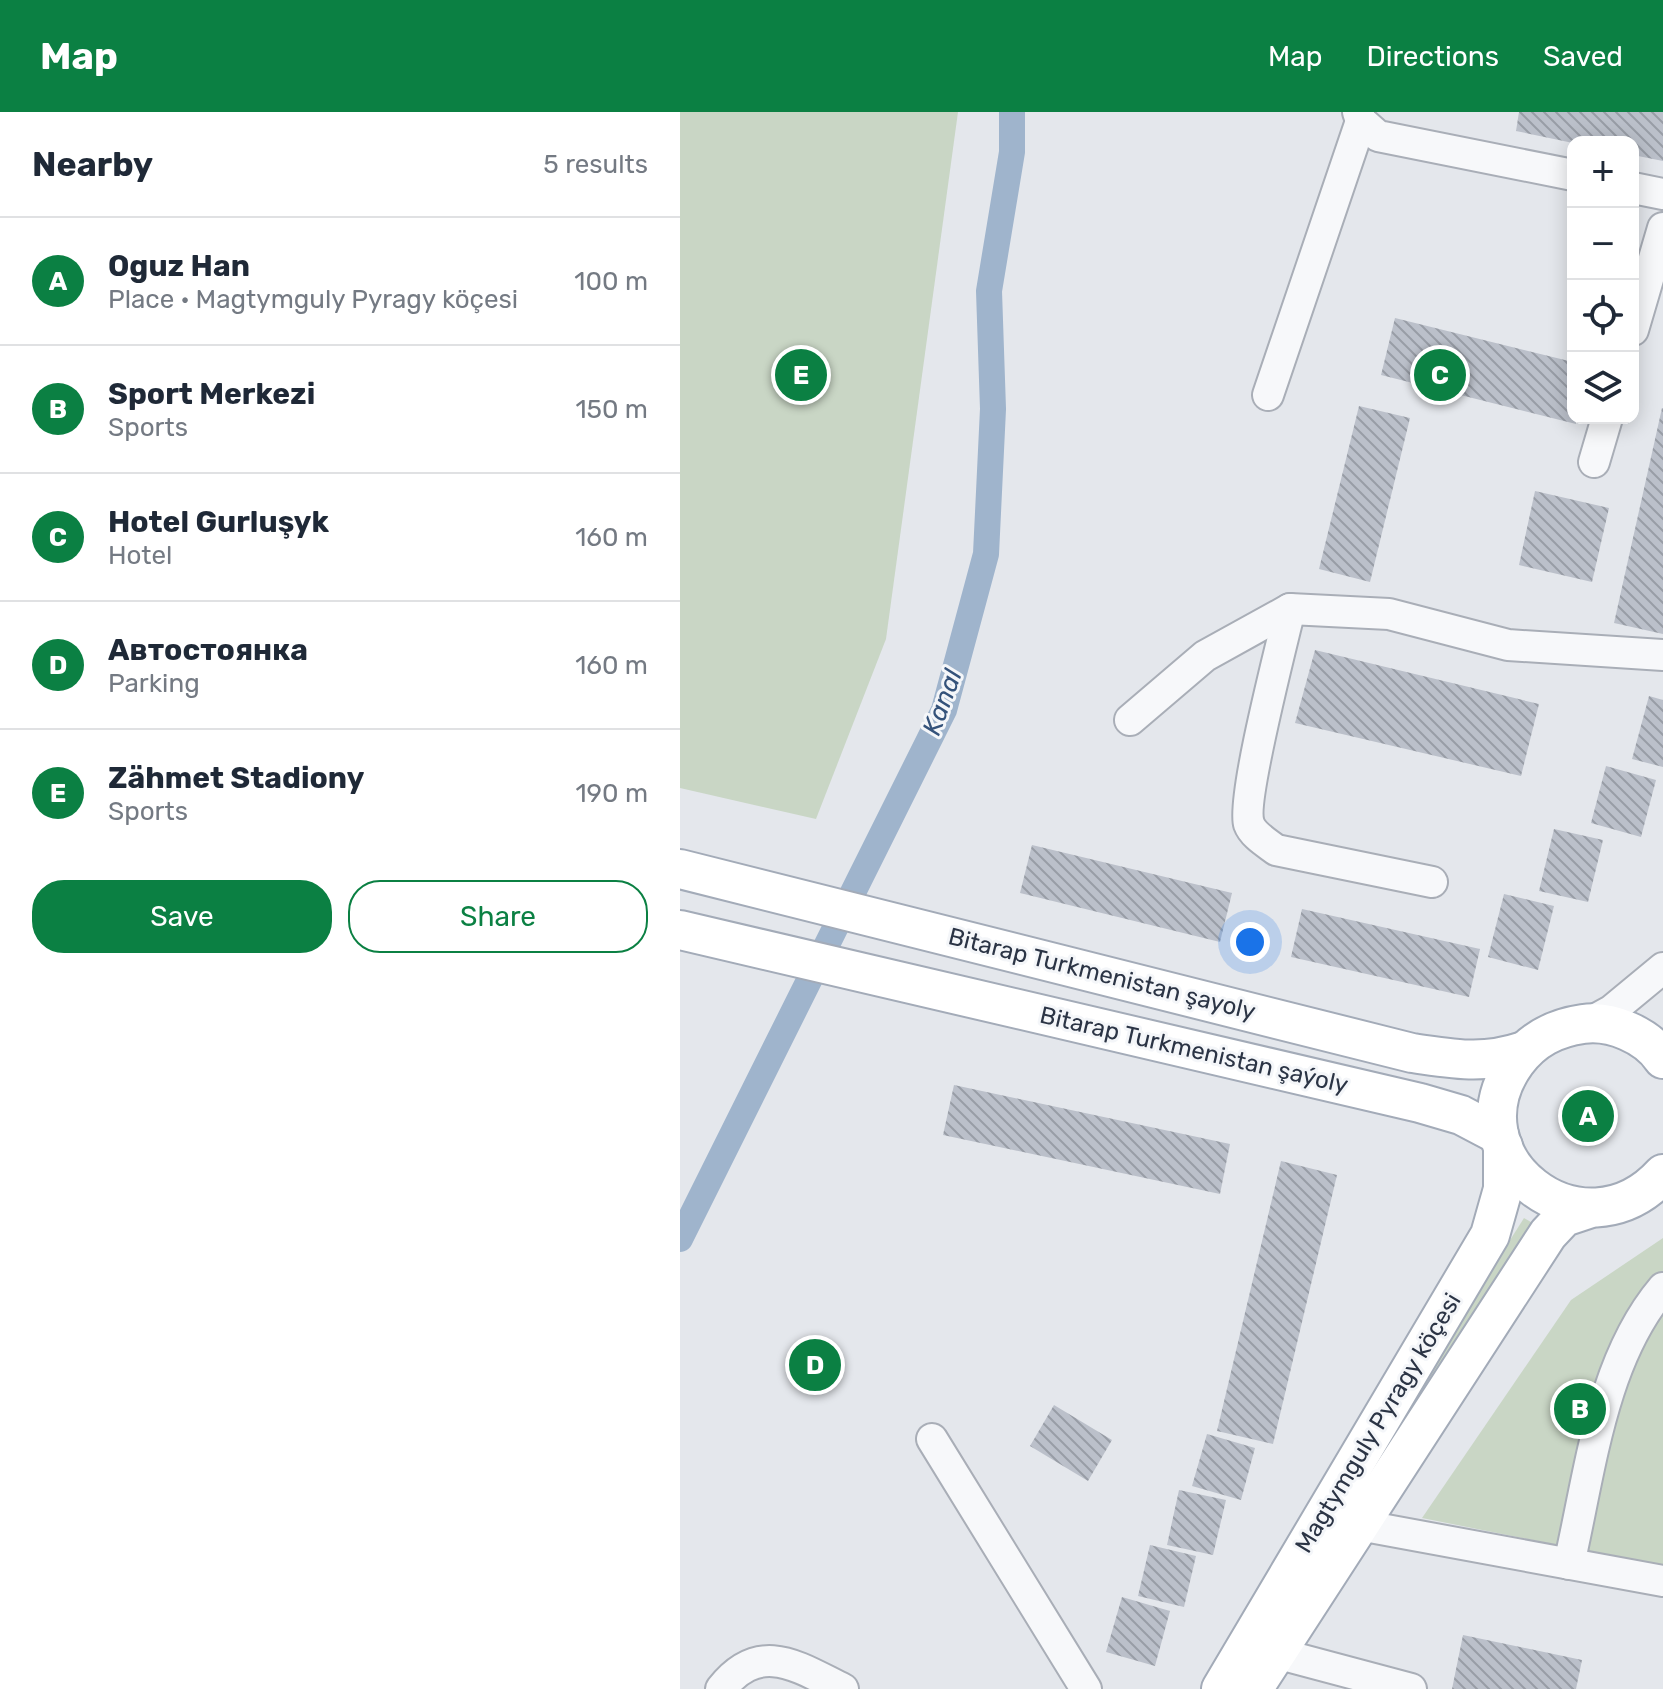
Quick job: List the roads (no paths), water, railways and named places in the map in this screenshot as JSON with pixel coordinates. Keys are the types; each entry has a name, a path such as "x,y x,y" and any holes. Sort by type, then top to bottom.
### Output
{"main road":[{"name":"Bitarap Turkmenistan şayoly","path":"680,869 1412,1053 1474,1062 1495,1061 1524,1051"},
{"name":"Bitarap Turkmenistan şaýoly","path":"680,930 1420,1103 1461,1115 1501,1140"},
{"path":"1524,1051 1543,1036 1565,1027 1589,1023 1615,1026 1639,1036 1663,1059"},
{"name":"Magtymguly Pyragy köçesi","path":"1221,1689 1490,1235 1503,1189 1500,1096 1509,1072 1524,1051"},
{"path":"1501,1140 1516,1171 1536,1191 1560,1204 1588,1209 1628,1200 1663,1176"},
{"name":"Magtymguly Pyragy köçesi","path":"1253,1689 1548,1234 1564,1217 1588,1209"}],"street":[{"path":"1268,395 1360,116 1378,136 1567,174"},
{"path":"1639,189 1663,194"},
{"path":"1639,310 1663,228"},
{"path":"1594,462 1605,424"},
{"path":"1130,720 1205,656 1290,609 1389,614 1508,645 1663,655"},
{"path":"1290,609 1250,791 1248,823 1258,837 1276,850 1432,882"},
{"path":"1589,1023 1611,1011 1663,968"},
{"path":"1569,1564 1603,1415 1623,1355 1641,1313 1663,1288"},
{"path":"932,1439 1086,1689"},
{"path":"1359,1525 1663,1581"},
{"path":"1276,1653 1411,1689"},
{"path":"721,1689 740,1671 761,1661 786,1661 843,1689"}],"waterway":[{"name":"Kanal","path":"680,1239 944,710 986,554 993,409 989,291 1012,152 1012,112"}],"place":[{"name":"Zähmet Stadiony","path":"801,375"},
{"name":"Hotel Gurluşyk","path":"1440,375"},
{"name":"Oguz Han","path":"1588,1116"},
{"name":"Автостоянка","path":"815,1365"},
{"name":"Sport Merkezi","path":"1580,1409"}]}
